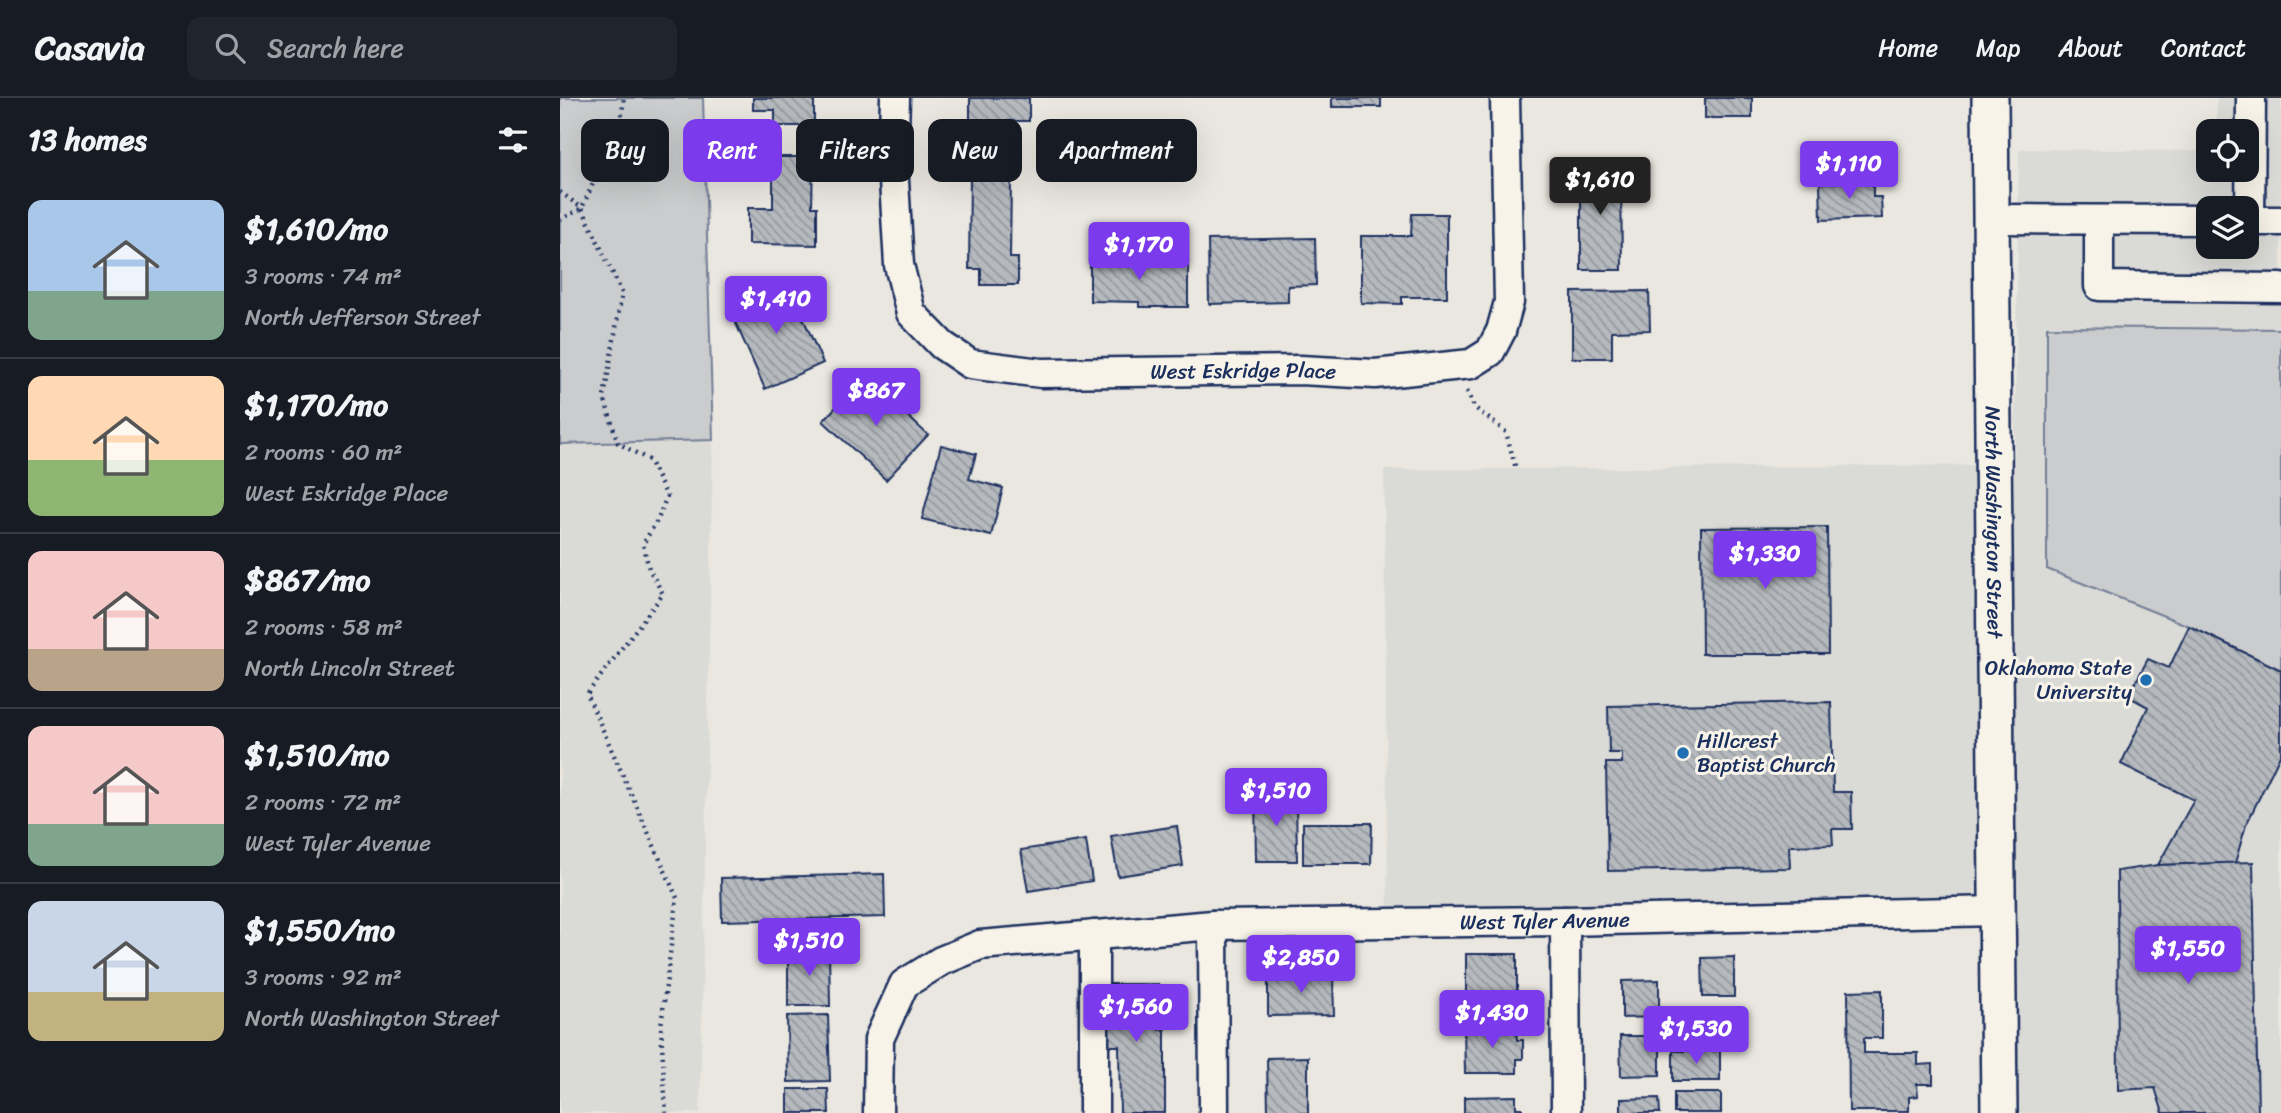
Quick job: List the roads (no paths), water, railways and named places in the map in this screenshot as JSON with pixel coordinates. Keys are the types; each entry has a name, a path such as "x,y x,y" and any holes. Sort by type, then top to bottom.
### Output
{"main road":[{"name":"North Washington Street","path":"1990,98 1999,1113"}],"street":[{"name":"West Eskridge Place","path":"895,98 893,164 899,265 911,313 942,345 970,364 1041,373 1260,370 1374,374 1471,363 1490,352 1501,331 1509,302 1505,98"},
{"path":"2249,196 2251,98"},
{"path":"1991,219 2196,220"},
{"path":"2099,220 2099,286 2281,288"},
{"path":"2259,220 2281,221"},
{"name":"West Tyler Avenue","path":"878,1113 879,1039 904,984 942,961 980,945 1213,925 1565,921 1997,911"},
{"path":"1565,921 1566,1113"},
{"path":"1213,925 1214,1113"},
{"path":"1094,935 1094,1113"}],"place":[{"name":"Oklahoma State University","path":"2146,680"},
{"name":"Hillcrest Baptist Church","path":"1683,753"}]}
